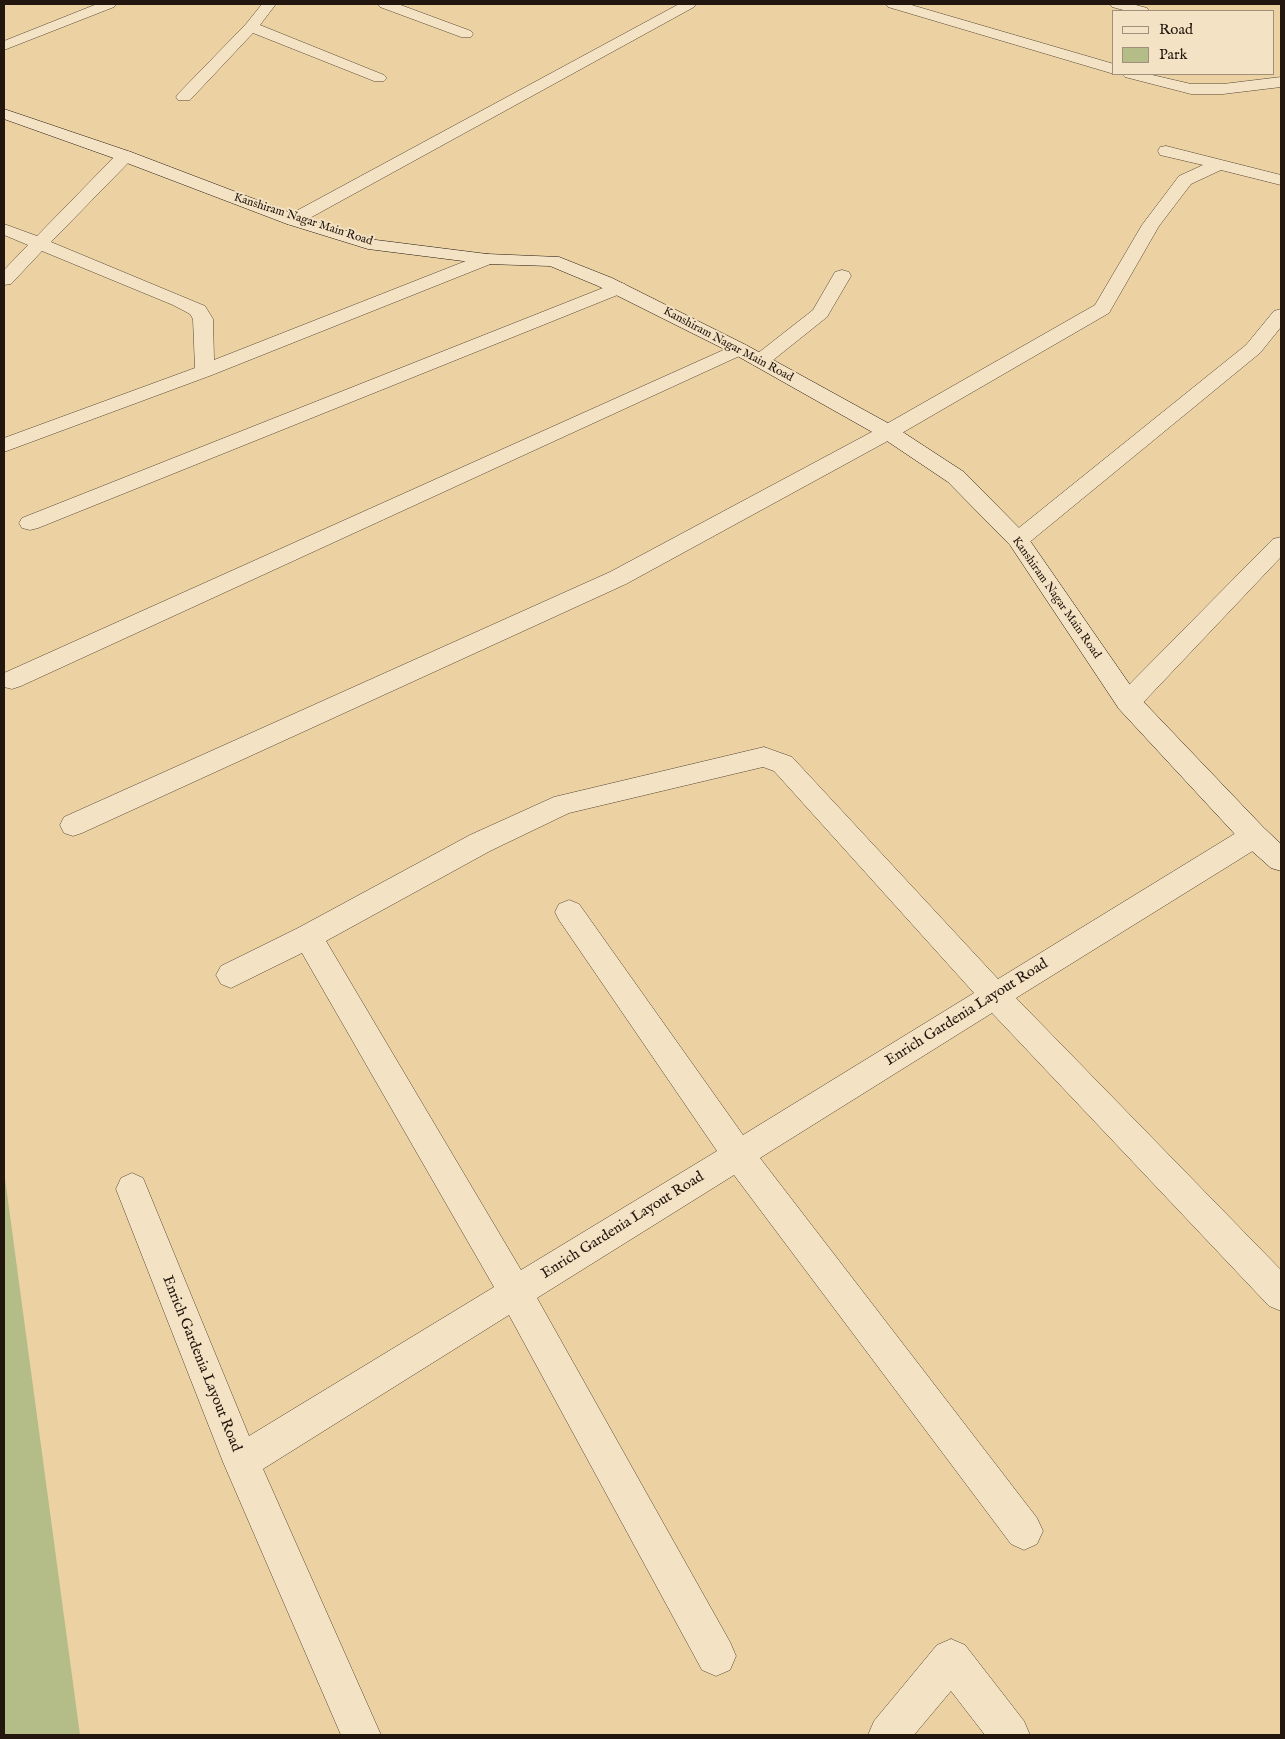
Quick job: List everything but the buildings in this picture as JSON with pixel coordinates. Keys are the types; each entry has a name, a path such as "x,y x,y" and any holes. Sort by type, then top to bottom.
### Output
{"street":[{"path":"4,46 109,4"},
{"path":"184,97 251,28 269,4"},
{"path":"385,4 466,34"},
{"path":"293,220 689,4"},
{"path":"893,4 1112,68"},
{"path":"1117,4 1138,10"},
{"path":"251,28 379,78"},
{"path":"1134,75 1191,89 1223,89 1281,82"},
{"name":"Kanshiram Nagar Main Road","path":"4,114 125,156 293,220 374,245 487,259 553,261 618,288 740,349 888,432 956,477 1018,540 1128,702 1254,836 1281,860"},
{"path":"1166,151 1281,180"},
{"path":"4,280 125,156"},
{"path":"73,824 618,578 888,432 1102,309 1151,225 1185,180 1220,164"},
{"path":"4,229 38,245 180,301 198,310 203,319 205,371"},
{"path":"4,445 205,371 487,259"},
{"path":"760,361 820,313 842,276"},
{"path":"30,524 618,288"},
{"path":"1018,540 1253,349 1281,315"},
{"path":"12,680 740,349"},
{"path":"1128,702 1281,544"},
{"path":"231,975 308,937 480,843 563,804 764,757 783,764 995,996 1281,1294"},
{"name":"Enrich Gardenia Layout Road","path":"132,1189 241,1462 1254,836"},
{"path":"569,912 738,1155 1024,1531"},
{"path":"308,937 516,1293 716,1656"},
{"path":"241,1462 361,1735"},
{"path":"888,1735 951,1659 1010,1735"}],"green space":[{"path":"4,1171 80,1735 4,1735"}]}
